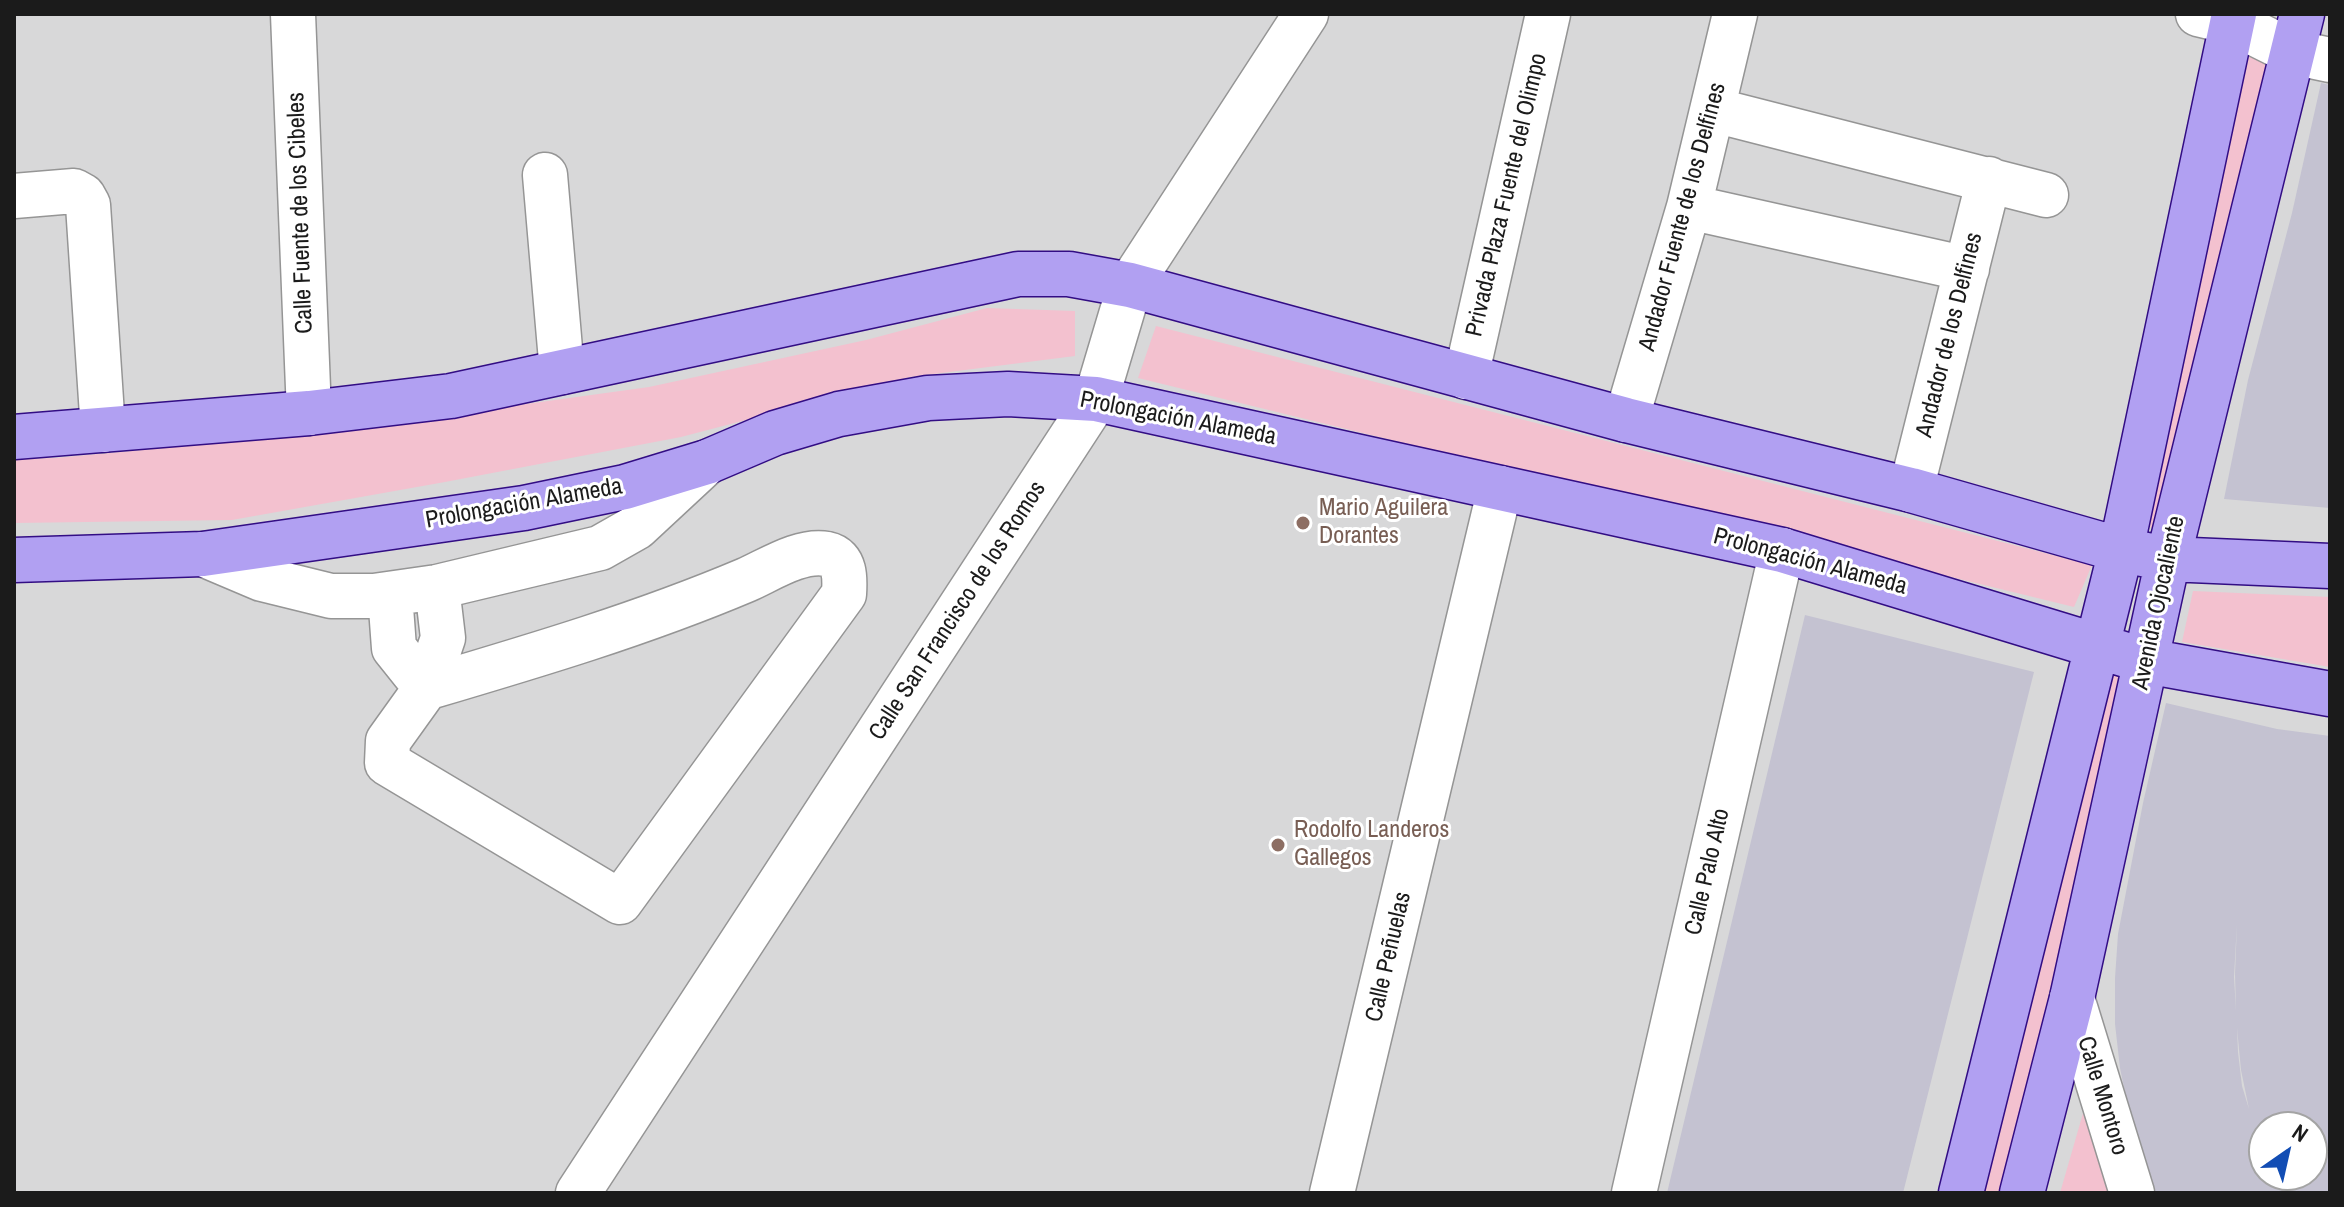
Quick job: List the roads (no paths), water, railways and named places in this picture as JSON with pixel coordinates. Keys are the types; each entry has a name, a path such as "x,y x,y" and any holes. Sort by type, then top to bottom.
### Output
{"main road":[{"name":"Avenida Ojocaliente","path":"1961,1193 2121,550 2221,17"},
{"name":"Avenida Ojocaliente","path":"2022,1193 2072,998 2168,559 2308,42"},
{"path":"14,437 309,413 451,396 1018,274 1069,274 1130,285 1626,420 1911,490 2121,550 2168,559 2330,566"},
{"name":"Prolongación Alameda","path":"14,560 203,554 524,508 625,487 707,462 775,433 839,414 928,398 1008,394 1096,399 1782,550 2146,661 2330,694"}],"street":[{"name":"Calle Fuente de los Cibeles","path":"293,14 309,413"},
{"name":"Calle San Francisco de los Romos","path":"578,1193 1096,399 1130,285 1306,14"},
{"name":"Privada Plaza Fuente del Olimpo","path":"1466,377 1548,14"},
{"name":"Andador Fuente de los Delfines","path":"1626,420 1689,207 1735,14"},
{"path":"2221,17 2308,42"},
{"path":"1714,110 2046,195"},
{"path":"545,175 562,372"},
{"name":"Andador de los Delfines","path":"1911,490 1989,179"},
{"path":"14,196 74,191 83,196 88,205 103,430"},
{"path":"1689,207 1967,269"},
{"path":"203,554 262,579 331,596 390,594 437,587 600,548 637,527 707,462"},
{"name":"Calle Peñuelas","path":"1332,1193 1500,488"},
{"name":"Calle Palo Alto","path":"1634,1193 1782,550"},
{"path":"426,688 677,609 805,554 828,554 838,561 846,575 844,594 620,902 387,763 388,741 426,688 443,638 437,587"},
{"path":"390,594 394,648 426,688"},
{"name":"Calle Montoro","path":"2072,998 2132,1193"}],"place":[{"name":"Mario Aguilera Dorantes","path":"1303,523"},
{"name":"Rodolfo Landeros Gallegos","path":"1278,845"}]}
